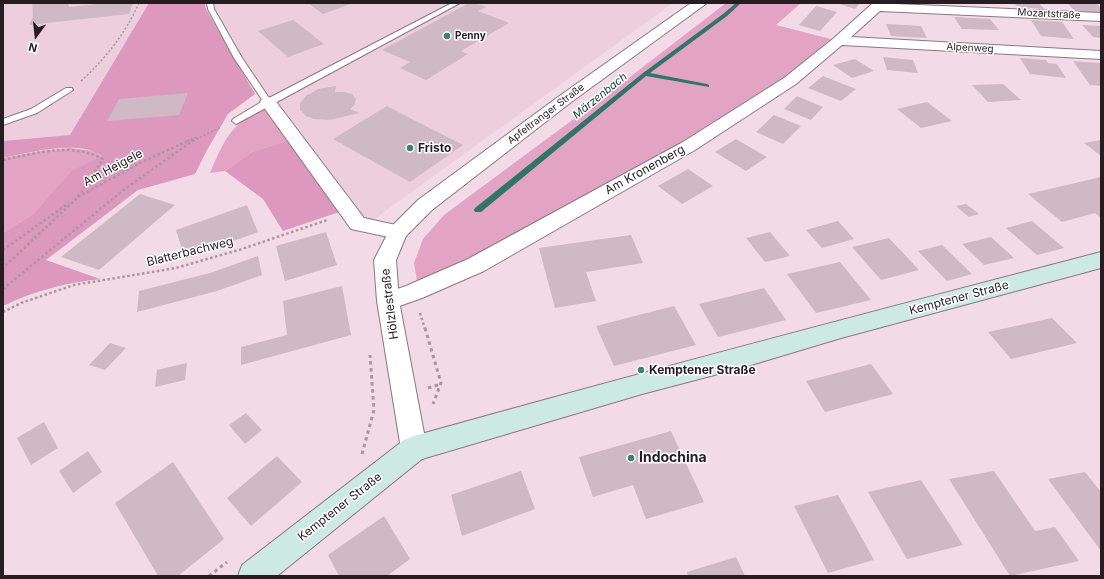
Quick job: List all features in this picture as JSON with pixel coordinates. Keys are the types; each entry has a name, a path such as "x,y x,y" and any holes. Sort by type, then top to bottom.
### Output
{"main road":[{"name":"Kemptener Straße","path":"253,576 412,441 740,358 841,329 1101,260"}],"street":[{"name":"Apfeltranger Straße","path":"398,232 425,205 551,109 700,3"},
{"name":"Mozartstraße","path":"879,5 1101,17"},
{"name":"Am Kronenberg","path":"388,301 414,292 476,265 689,146 790,81 839,42 863,18 879,5"},
{"name":"Alpenweg","path":"839,42 1101,55"},
{"path":"268,102 358,224 398,232"},
{"name":"Hölzlestraße","path":"398,232 385,260 388,301 412,441"}],"lane":[{"path":"210,3 210,9 238,58 268,102"},
{"path":"236,121 268,102 457,3"},
{"path":"3,122 34,111 69,90"}],"path":[{"path":"69,90 98,66 114,48 126,32 140,3"},
{"name":"Am Heigele","path":"3,289 67,234 150,170 205,134 142,162 78,197"},
{"name":"Am Heigele","path":"3,160 40,152 68,149 94,153 103,159 94,176 78,197"},
{"path":"3,250 78,197"},
{"path":"3,268 78,197"},
{"name":"Blatterbachweg","path":"3,312 21,303 74,285 176,268 242,249 331,218 358,224"},
{"path":"412,441 426,422 441,384 414,292"}],"shaded area":[{"path":"3,3 149,3 70,135 3,141"},
{"path":"149,3 205,3 206,9 255,94 228,114 195,174 138,190 46,260 100,279 50,288 3,306 3,233 33,214 72,171 102,156 81,148 68,148 40,151 3,158 3,141 70,135"},
{"path":"213,3 673,3 366,225 325,167 271,101 242,57 213,8"},
{"path":"726,3 801,3 776,25 831,39 786,77 684,142 511,239 418,286 414,263 423,239 444,215 617,87"},
{"path":"267,108 289,140 252,152 225,171 210,173 225,142 237,125 246,118"},
{"path":"289,140 339,212 283,231 263,199 225,171 252,152"},
{"path":"70,148 95,151 102,156 47,199 33,214 3,233 3,158 41,151"}],"building":[{"path":"32,3 68,3 69,7 106,3 133,3 129,14 29,25 33,17"},
{"path":"308,3 353,3 323,14"},
{"name":"Penny","path":"469,3 475,3 486,7 478,11 509,23 461,51 468,54 426,80 400,68 410,62 382,50"},
{"path":"836,3 860,3 855,9"},
{"path":"1014,3 1039,3 1044,9 1018,7"},
{"path":"1067,3 1096,3 1101,8 1101,13 1075,11"},
{"path":"816,6 837,12 820,31 799,25"},
{"path":"954,17 990,19 999,30 962,29"},
{"path":"293,20 324,44 288,57 258,31"},
{"path":"1031,20 1062,22 1074,39 1041,36"},
{"path":"886,24 921,26 927,38 891,36"},
{"path":"1082,25 1101,26 1101,38 1093,37"},
{"path":"883,57 913,60 918,73 887,70"},
{"path":"1020,58 1046,60 1048,63 1057,64 1066,78 1030,74"},
{"path":"855,59 874,71 852,78 833,65"},
{"path":"1073,61 1101,63 1101,86 1090,85"},
{"path":"823,76 856,89 841,101 808,88"},
{"path":"1003,84 1021,100 988,102 972,85"},
{"path":"336,86 335,92 352,94 356,99 354,106 350,109 359,113 330,120 314,119 306,116 300,110 300,103 306,96 318,89"},
{"path":"188,93 179,115 107,121 119,99"},
{"path":"797,96 823,107 811,120 784,109"},
{"path":"927,102 952,121 921,128 897,109"},
{"name":"Fristo","path":"387,106 463,145 410,182 333,139"},
{"path":"774,115 801,126 783,144 756,132"},
{"path":"736,139 767,157 746,171 715,152"},
{"path":"1101,140 1101,156 1084,143"},
{"path":"688,169 713,186 682,204 658,186"},
{"path":"1101,177 1101,218 1095,213 1062,222 1028,194"},
{"path":"140,194 175,205 99,270 61,257"},
{"path":"966,204 979,214 969,217 956,206"},
{"path":"247,205 258,232 185,259 176,230"},
{"path":"838,221 854,239 822,248 806,230"},
{"path":"1032,221 1064,248 1037,255 1006,228"},
{"path":"326,232 337,265 285,281 276,246"},
{"path":"770,232 790,256 765,262 746,238"},
{"path":"631,235 643,263 586,272 596,301 555,308 539,248"},
{"path":"991,237 1014,258 984,265 962,244"},
{"path":"889,238 919,270 881,280 852,247"},
{"path":"942,245 972,274 947,281 918,251"},
{"path":"258,256 262,275 217,291 137,312 139,291 210,273"},
{"path":"840,262 871,300 816,313 787,274"},
{"path":"342,286 351,335 241,365 241,347 287,335 283,301"},
{"path":"764,288 786,320 718,337 699,304"},
{"path":"674,306 696,345 614,366 596,326"},
{"path":"1052,318 1077,343 1011,359 988,332"},
{"path":"110,343 126,348 105,370 89,365"},
{"path":"187,363 185,380 155,387 157,370"},
{"path":"871,364 893,394 825,412 806,381"},
{"path":"246,413 262,430 245,444 229,425"},
{"path":"44,422 58,448 31,465 17,438"},
{"path":"671,431 704,502 646,519 633,485 593,497 579,457"},
{"path":"88,451 102,472 73,493 59,471"},
{"path":"277,456 302,482 251,526 227,498"},
{"path":"173,462 224,539 178,576 158,576 115,503"},
{"path":"521,471 535,509 462,536 451,495"},
{"path":"994,471 1035,531 1055,527 1079,561 1010,576 949,479"},
{"path":"1085,472 1101,492 1101,551 1048,479"},
{"path":"921,480 963,545 907,559 868,492"},
{"path":"838,495 874,560 828,573 794,506"},
{"path":"384,516 410,559 387,576 339,576 328,555"},
{"path":"736,557 745,576 688,576 687,572"}],"waterway":[{"name":"Märzenbach","path":"645,74 739,3"},
{"name":"Märzenbach","path":"478,210 645,74"},
{"path":"645,74 707,86"}],"place":[{"name":"Penny","path":"447,36"},
{"name":"Fristo","path":"410,148"},
{"name":"Kemptener Straße","path":"641,370"},
{"name":"Indochina","path":"631,458"}]}
